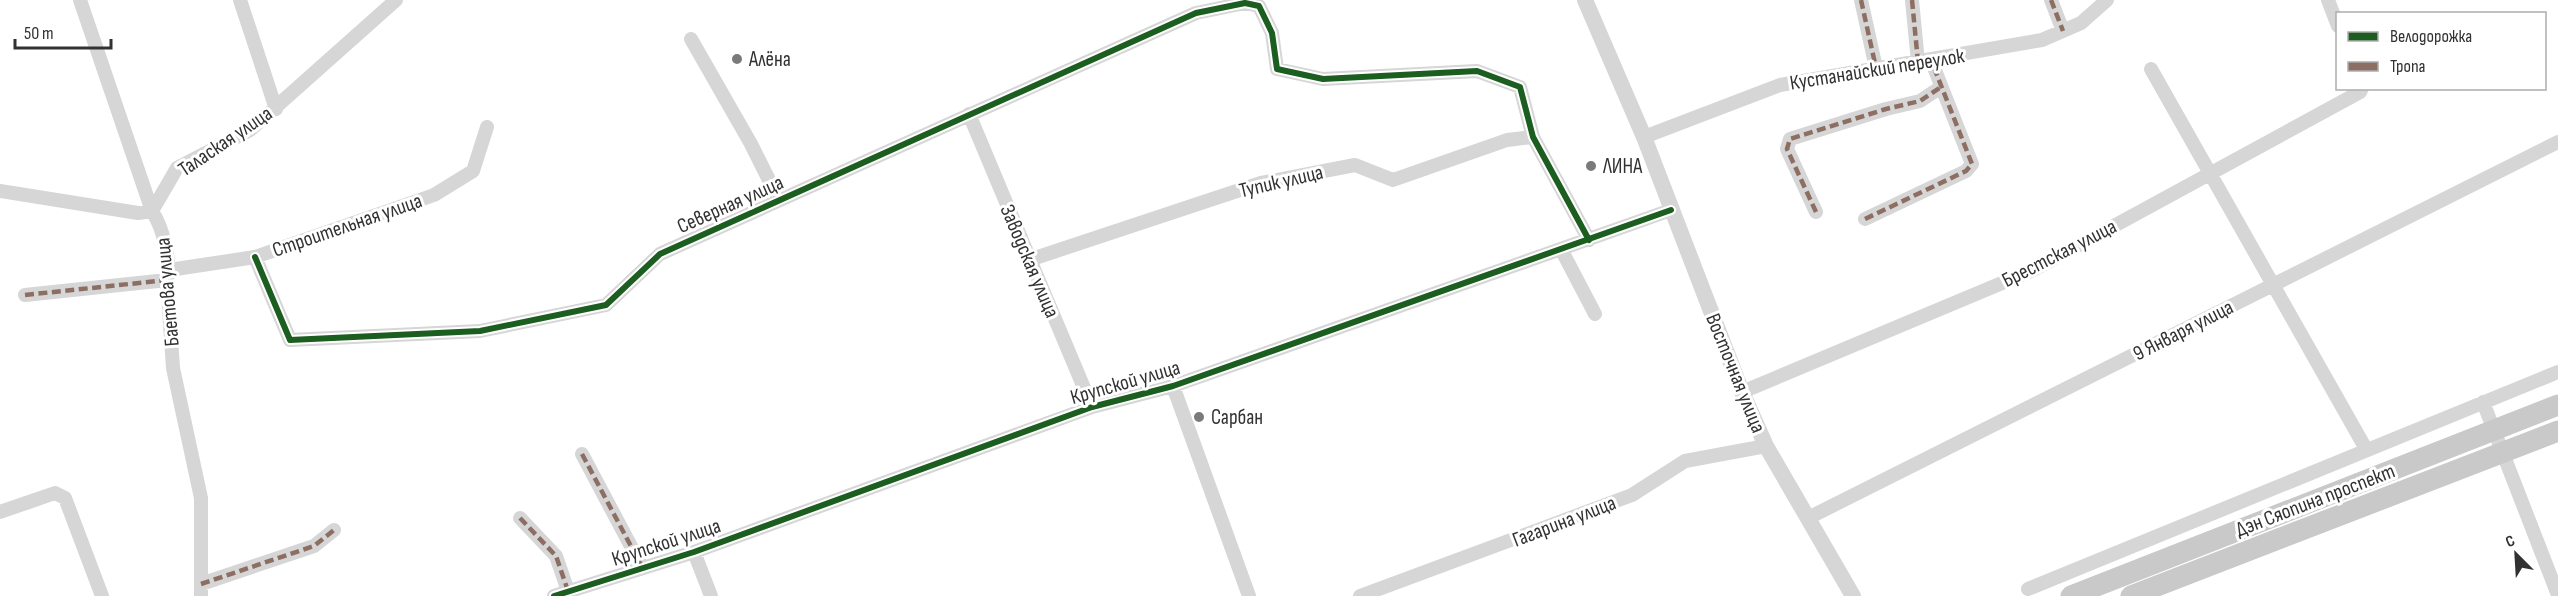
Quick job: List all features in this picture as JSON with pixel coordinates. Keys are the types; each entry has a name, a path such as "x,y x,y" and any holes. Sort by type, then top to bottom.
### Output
{"main road":[{"name":"Дэн Сяопина проспект","path":"2071,596 2558,405"},
{"name":"Дэн Сяопина проспект","path":"2131,596 2558,431"}],"street":[{"name":"Баетова улица","path":"80,0 152,211 160,223 168,275 173,368 201,498 201,590"},
{"path":"240,0 276,109"},
{"name":"Талаская улица","path":"152,211 177,168 250,130 396,0"},
{"name":"Восточная улица","path":"1585,0 1644,137 1742,393 1766,446 1853,596"},
{"path":"1861,0 1876,68"},
{"path":"1865,219 1966,171 1972,164 1941,87 1925,61 1912,0"},
{"path":"2051,0 2063,31"},
{"name":"Кустанайский переулок","path":"1644,137 1780,85 2042,40 2081,23 2107,0"},
{"path":"2328,0 2336,23"},
{"name":"Северная улица","path":"255,257 290,340 480,331 606,305 660,254 1196,13 1245,3 1259,6 1272,33 1277,69 1323,80 1477,71 1520,87 1533,137"},
{"path":"692,39 751,144 779,200"},
{"path":"2151,69 2366,449"},
{"path":"1816,212 1787,149 1790,139 1886,109 1920,102 1941,87"},
{"name":"Брестская улица","path":"1742,393 2033,270 2359,90"},
{"name":"Заводская улица","path":"969,114 1092,407"},
{"name":"Строительная улица","path":"25,295 168,275 255,257 434,195 473,171 487,127"},
{"path":"1533,137 1589,240"},
{"name":"Тупик улица","path":"1029,260 1261,183 1356,165 1393,180 1507,140 1533,137"},
{"name":"9 Января улица","path":"1808,518 2558,142"},
{"path":"0,191 138,213 152,211"},
{"name":"Крупской улица","path":"554,596 694,552 1092,407 1173,386 1671,210"},
{"path":"1562,249 1595,314"},
{"path":"2028,589 2558,372"},
{"path":"1173,386 1249,596"},
{"path":"2483,402 2558,595"},
{"name":"Гагарина улица","path":"1360,596 1632,495 1685,461 1766,446"},
{"path":"582,454 642,567"},
{"path":"0,512 56,493 65,498 102,596"},
{"path":"520,518 556,556 568,591"},
{"path":"201,590 314,546 334,530"},
{"path":"694,552 711,596"}],"marked path":[{"path":"1861,0 1876,68"},
{"path":"1912,0 1918,62"},
{"path":"2051,0 2063,31"},
{"path":"1865,219 1966,171 1972,164 1931,60"},
{"path":"1816,212 1787,149 1790,139 1886,109 1920,101 1941,87"},
{"path":"25,295 167,280"},
{"path":"582,454 642,567"},
{"path":"520,518 556,556 568,591"},
{"path":"201,584 314,546 334,530"}],"cycle path":[{"path":"255,257 290,340 480,331 606,305 660,254 1196,13 1245,3 1259,6 1272,33 1277,69 1323,79 1477,71 1520,87 1533,137 1589,240"},
{"path":"554,596 694,552 1092,407 1173,386 1671,210"}],"place":[{"name":"Алёна","path":"737,59"},
{"name":"ЛИНА","path":"1591,166"},
{"name":"Сарбан","path":"1199,417"}]}
